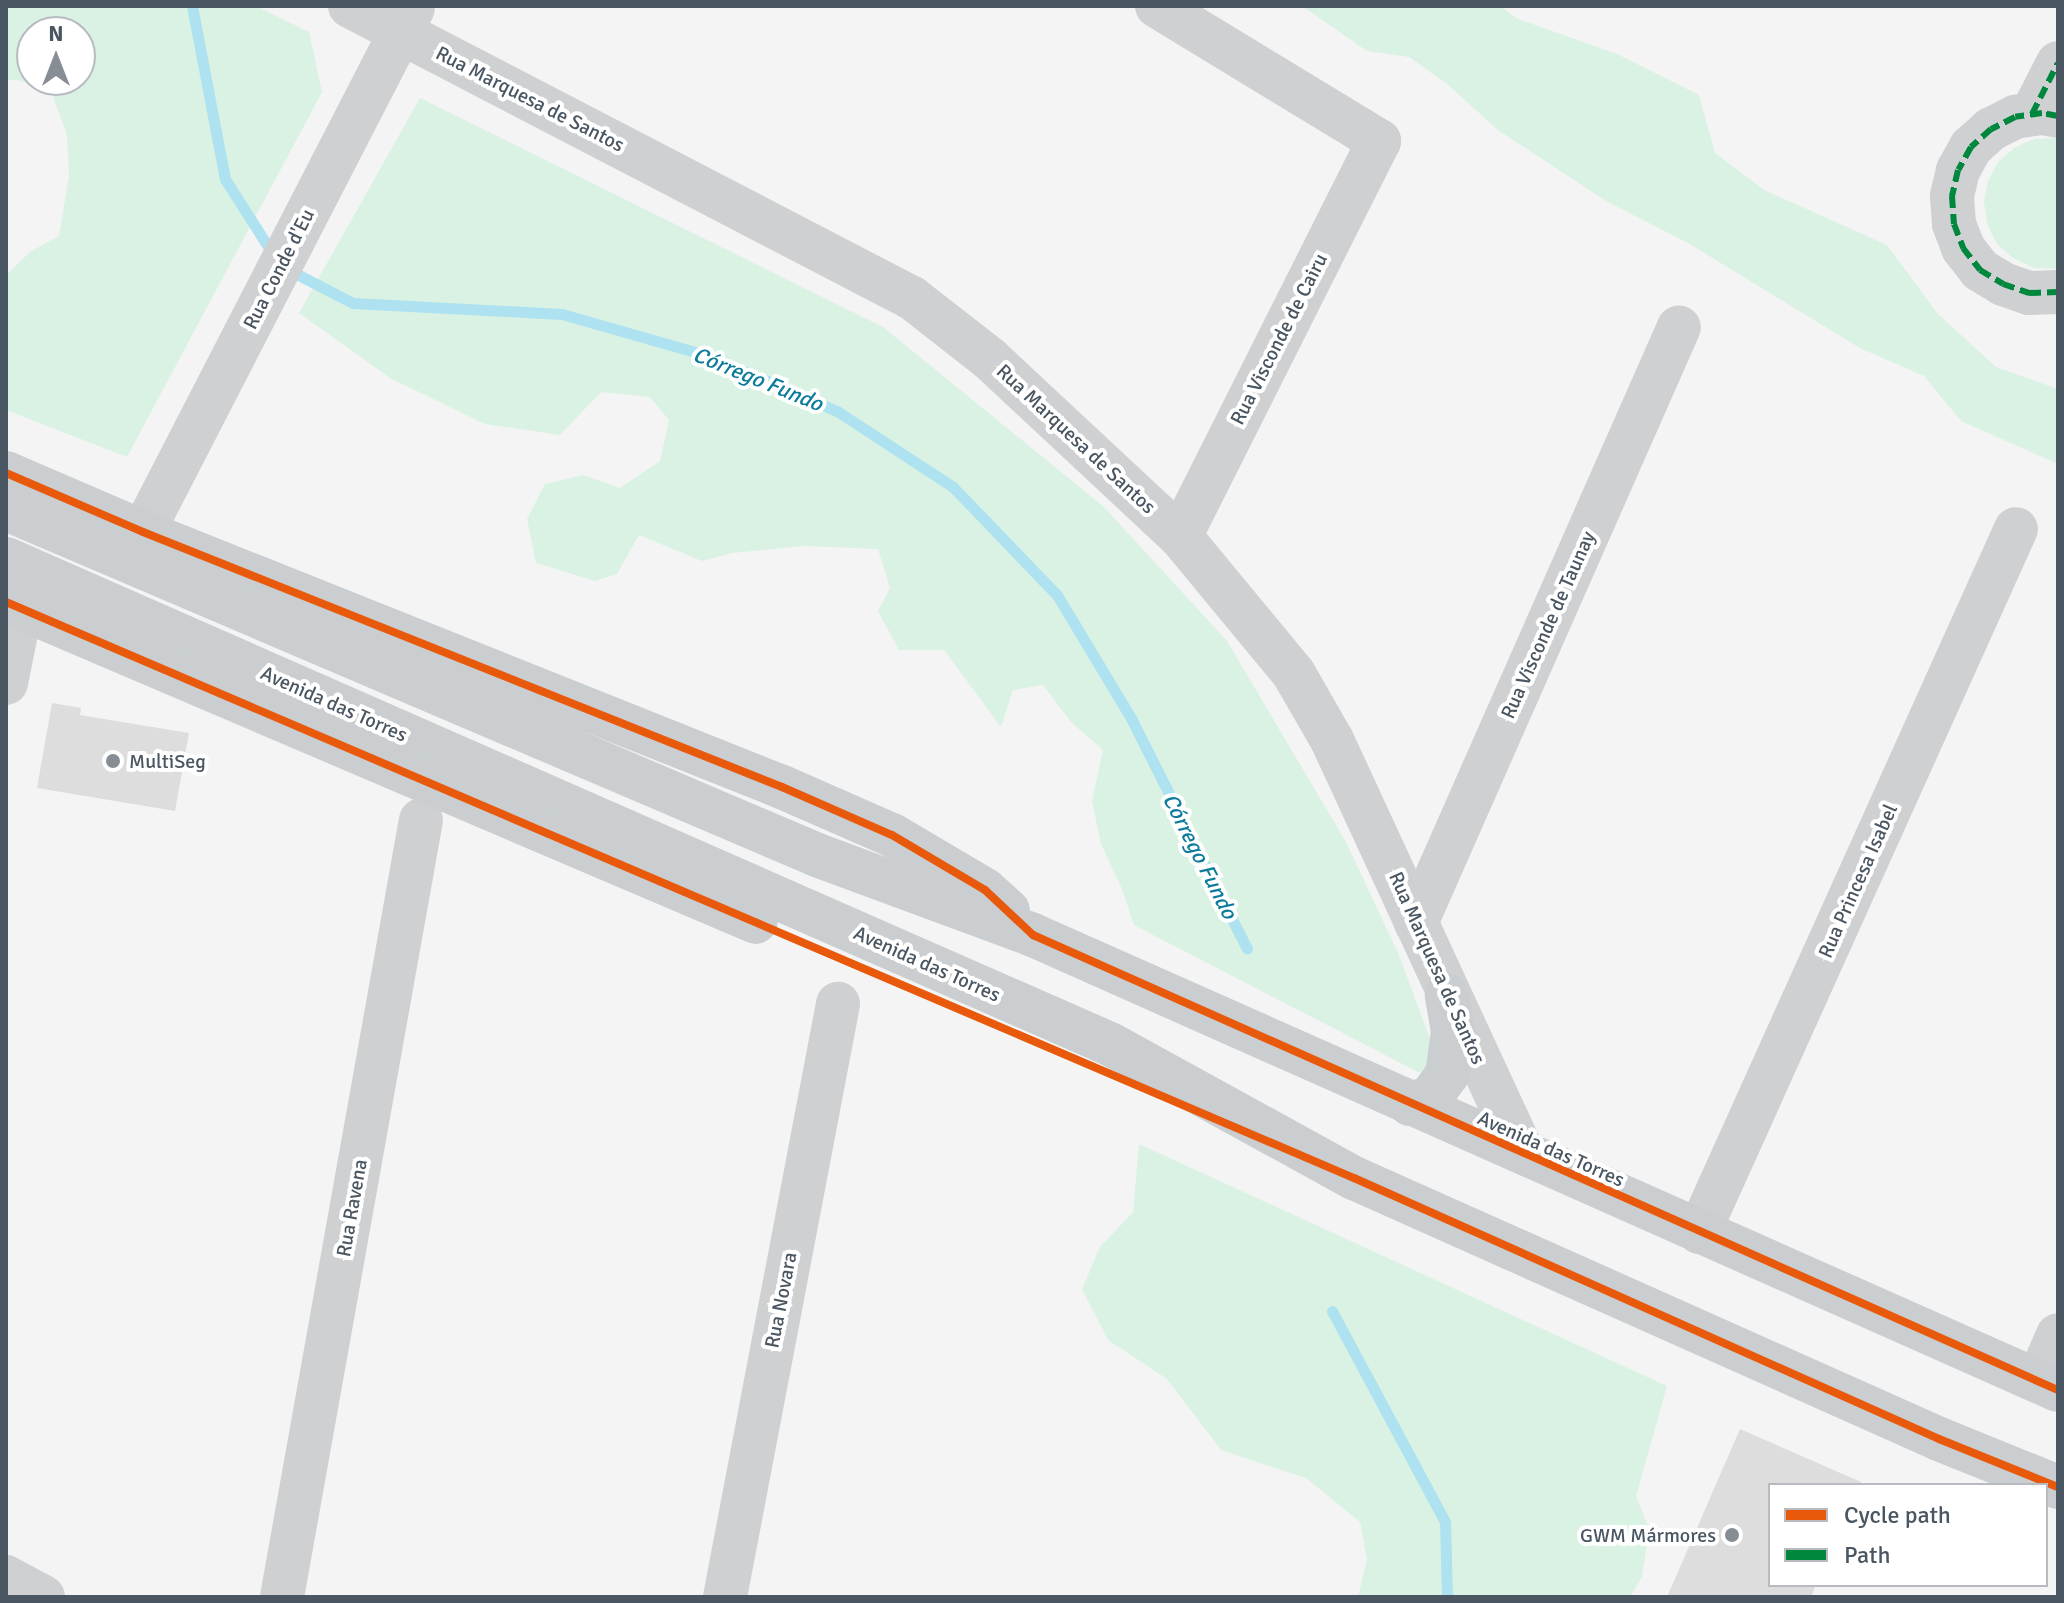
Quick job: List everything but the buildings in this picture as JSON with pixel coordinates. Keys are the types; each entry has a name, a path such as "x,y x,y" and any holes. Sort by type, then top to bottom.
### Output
{"main road":[{"path":"6,473 143,532 782,787 892,835 985,890 1033,935"},
{"name":"Avenida das Torres","path":"6,509 817,855 1033,935 2048,1385"},
{"name":"Avenida das Torres","path":"6,559 1110,1044 1354,1178 1939,1439 2058,1487"},
{"path":"13,605 1354,1178"},
{"path":"1410,1104 1430,1098 1447,1075 1453,1031 1447,996"}],"street":[{"name":"Rua Marquesa de Santos","path":"350,6 407,19 912,298 990,359 1180,536 1294,674 1332,740 1447,996 1522,1152"},
{"name":"Rua Visconde de Cairu","path":"1157,6 1379,141 1180,536"},
{"name":"Rua Conde d'Eu","path":"143,532 407,19"},
{"path":"2057,293 2029,293 2003,284 1980,270 1963,248 1954,224 1952,196 1958,170 1971,147 1991,129 2045,115 2058,63"},
{"name":"Rua Visconde de Taunay","path":"1416,923 1679,327"},
{"name":"Rua Princesa Isabel","path":"1699,1232 2016,529"},
{"path":"6,683 13,605"},
{"name":"Rua Ravena","path":"282,1597 421,820"},
{"name":"Rua Novara","path":"725,1597 838,1004"},
{"path":"2048,1385 2058,1335"},
{"path":"6,1577 43,1597"}],"green space":[{"path":"6,6 256,6 309,32 322,92 127,457 6,410 6,275 30,252 59,236 69,176 67,135 53,96 96,96 96,16 16,16 16,80 6,80"},
{"path":"1302,6 1500,6 1518,19 1617,54 1699,95 1715,153 1764,190 1887,245 1938,314 1996,367 2058,389 2058,464 1961,421 1924,376 1860,348 1688,243 1606,201 1498,130 1447,84 1409,57 1367,51"},
{"path":"420,98 883,327 1104,507 1227,641 1346,842 1399,955 1436,1055 1420,1073 1134,925 1122,889 1101,844 1092,801 1103,750 1071,722 1043,685 1013,690 1001,727 944,650 899,650 878,611 890,588 878,549 804,546 732,553 702,561 639,535 617,574 595,581 536,563 527,519 545,484 583,475 620,488 660,461 669,420 650,397 601,392 560,435 485,424 390,378 299,313"},
{"path":"2058,138 2058,269 2034,268 2013,258 1997,244 1987,224 1984,202 1988,181 1998,162 2014,148 2034,139"},
{"path":"1139,1144 1667,1386 1636,1496 1649,1529 1642,1577 1630,1597 1358,1597 1367,1559 1360,1522 1306,1478 1221,1450 1167,1379 1108,1340 1082,1289 1100,1247 1133,1212"}],"waterway":[{"name":"Córrego Fundo","path":"192,6 225,179 274,256"},
{"name":"Córrego Fundo","path":"289,270 353,303 562,314 709,356 837,411 953,487 1057,595 1131,718 1247,949"},
{"name":"Córrego Fundo","path":"1332,1311 1445,1522 1447,1597"}],"marked path":[{"path":"2032,114 2058,63"},
{"path":"2058,116 2042,113 2015,117 1991,129 1971,147 1958,170 1952,196 1954,224 1963,248 1980,270 2003,284 2029,293 2058,292"}],"cycle path":[{"path":"6,473 143,532 782,787 892,835 985,890 1033,935 2058,1390"},
{"path":"6,602 1354,1178 1939,1439 2058,1487"}],"place":[{"name":"MultiSeg","path":"113,761"},
{"name":"GWM Mármores","path":"1732,1535"}]}
